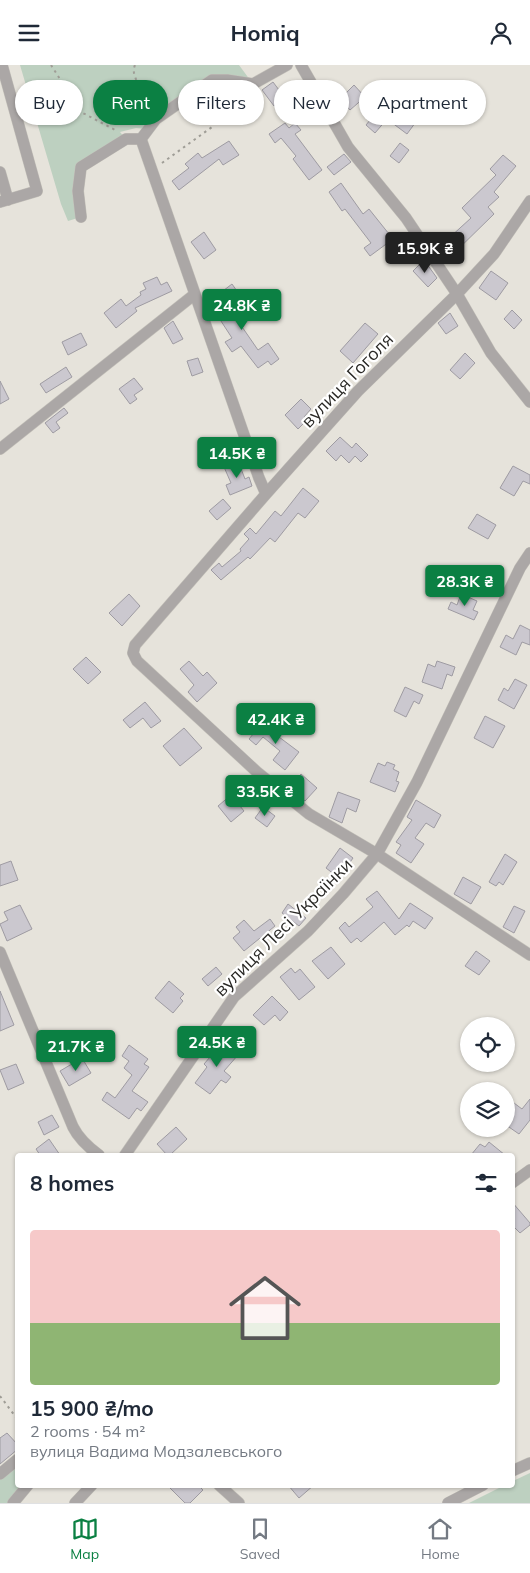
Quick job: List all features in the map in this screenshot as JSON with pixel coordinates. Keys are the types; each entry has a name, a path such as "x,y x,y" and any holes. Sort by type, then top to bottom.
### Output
{"street":[{"path":"0,172 4,201 37,191 2,65"},
{"path":"80,217 78,191 81,167 126,139 144,134 156,119 212,80 253,84 287,65"},
{"path":"301,65 348,147 406,217 457,294 491,353 530,402"},
{"path":"144,134 152,171 259,479 266,494"},
{"name":"вулиця Гоголя","path":"377,854 309,814 257,772 137,661 133,653 135,645 358,391 457,294 494,254 530,201"},
{"path":"0,449 194,294"},
{"name":"вулиця Лесі Українки","path":"126,1153 234,997 308,931 377,854 422,773 525,570 530,553"},
{"path":"377,854 530,955"},
{"path":"0,952 73,1127 77,1135 96,1153"},
{"path":"515,1181 530,1169"},
{"path":"0,1474 15,1462"},
{"path":"515,1470 530,1463"},
{"path":"13,1503 26,1488"},
{"path":"75,1503 89,1488"},
{"path":"223,1488 239,1503"},
{"path":"448,1503 476,1488"}],"path":[{"path":"51,65 80,112 120,132"},
{"path":"135,65 133,69 139,88 136,128 144,134"},
{"path":"152,171 212,127"},
{"path":"0,1396 15,1416"}],"green space":[{"path":"20,65 239,65 250,80 178,80 178,105 168,113 168,80 93,80 93,125 151,125 146,129 136,128 120,132 126,139 81,168 81,217 68,221 61,204 38,125 83,125 83,80 24,80"},
{"path":"15,1464 15,1488 22,1488 9,1503 0,1503 0,1477"},
{"path":"530,1473 530,1503 469,1503 499,1488 515,1488 515,1480"}],"building":[{"path":"273,82 274,83 274,106 264,93 264,89"},
{"path":"354,85 359,90 359,102 350,110 349,109 349,90"},
{"path":"282,125 287,125 289,128 297,125 301,130 295,134 322,170 309,180 293,159 296,156 281,138 275,143 269,134"},
{"path":"366,125 382,125 375,133"},
{"path":"395,125 414,125 407,134"},
{"path":"229,141 239,155 223,165 219,159 179,190 172,181 189,168 185,164 198,153 202,158"},
{"path":"400,143 409,150 399,163 390,156"},
{"path":"344,154 351,162 334,175 327,167"},
{"path":"503,155 516,166 494,192 499,197 488,207 494,214 448,259 438,248 471,218 462,208 496,175 490,169"},
{"path":"341,183 363,214 369,209 393,239 370,256 364,248 371,243 345,209 342,211 329,192"},
{"path":"204,232 216,250 204,259 191,242"},
{"path":"424,260 437,278 428,287 413,271"},
{"path":"491,271 508,283 496,300 479,288"},
{"path":"157,277 161,285 167,282 172,291 135,308 137,311 116,328 104,313 121,299 126,306 141,295 140,292 146,289 143,283"},
{"path":"232,284 239,294 230,300 243,319 238,321 258,350 268,343 279,359 271,365 268,361 258,368 241,346 232,352 225,342 232,338 219,318 226,313 215,297"},
{"path":"512,310 522,320 514,329 504,319"},
{"path":"450,313 458,326 446,334 438,323"},
{"path":"173,321 183,339 173,344 164,328"},
{"path":"365,323 378,334 353,363 340,351"},
{"path":"81,333 87,345 68,355 62,342"},
{"path":"465,353 475,363 460,379 450,370"},
{"path":"198,358 203,372 192,376 187,361"},
{"path":"66,367 72,377 46,393 40,384"},
{"path":"134,378 143,389 134,395 137,399 130,404 119,389"},
{"path":"0,381 9,399 0,404"},
{"path":"301,399 311,409 304,417 307,420 298,429 285,415"},
{"path":"64,408 68,413 56,422 60,428 53,433 45,423"},
{"path":"340,437 352,448 356,443 368,455 361,462 355,456 349,463 341,455 336,461 326,451"},
{"path":"238,461 245,479 249,477 252,486 230,495 226,485 231,483 224,467"},
{"path":"513,466 530,475 530,484 523,481 514,496 500,488"},
{"path":"303,488 319,501 305,518 298,513 275,542 270,538 250,559 248,557 221,580 211,570 219,563 222,567 241,551 240,549 249,539 244,534 250,528 256,534 275,511 281,516"},
{"path":"223,499 231,508 217,520 209,511"},
{"path":"477,514 496,525 488,539 468,528"},
{"path":"476,572 493,583 486,594 469,582"},
{"path":"129,594 140,606 122,626 109,613"},
{"path":"461,594 477,601 473,610 478,612 474,620 448,609 451,602 457,605"},
{"path":"520,625 530,630 530,645 522,642 516,655 500,647 506,635 513,639"},
{"path":"86,657 101,672 88,684 73,669"},
{"path":"189,661 203,676 207,672 217,683 197,702 188,692 194,685 180,669"},
{"path":"437,661 455,667 452,676 447,674 442,689 422,682 428,664 435,667"},
{"path":"515,679 527,685 514,709 498,700 504,688 508,691"},
{"path":"405,687 423,695 419,704 414,701 406,717 394,711"},
{"path":"145,702 161,721 151,728 143,718 130,728 123,720"},
{"path":"485,716 505,726 493,748 474,738"},
{"path":"264,721 277,732 275,734 299,752 285,770 273,760 280,751 263,737 256,745 249,739"},
{"path":"184,728 202,748 180,766 163,746"},
{"path":"387,762 395,765 393,769 399,772 396,781 399,782 395,792 370,782 378,763 385,766"},
{"path":"301,774 317,788 305,801 289,788"},
{"path":"338,792 360,800 356,812 347,808 342,823 329,817"},
{"path":"231,795 244,811 231,822 218,806"},
{"path":"416,800 441,815 434,828 426,823 415,838 424,844 411,863 396,853 401,845 396,842 412,820 407,817"},
{"path":"263,807 275,816 267,827 255,818"},
{"path":"340,848 353,858 339,878 326,868"},
{"path":"505,854 517,862 503,885 499,882 496,886 489,882"},
{"path":"11,861 18,880 0,886 0,865"},
{"path":"463,877 481,887 471,904 454,894"},
{"path":"377,891 399,919 410,903 433,918 425,929 413,921 409,927 407,925 395,935 384,922 361,942 357,938 351,943 339,928 345,922 349,927 373,907 366,899"},
{"path":"288,904 306,918 299,926 282,913"},
{"path":"20,905 32,929 7,941 0,924 8,920 4,912"},
{"path":"514,906 525,911 514,933 503,927"},
{"path":"270,919 275,926 244,951 233,938 240,932 236,927 244,920 254,931"},
{"path":"331,947 345,964 328,979 312,961"},
{"path":"476,951 490,961 479,975 465,966"},
{"path":"216,967 222,974 208,986 202,979"},
{"path":"291,968 295,973 300,969 315,987 299,1000 280,977"},
{"path":"169,981 184,994 180,998 183,1001 173,1013 155,998"},
{"path":"0,991 14,1025 0,1031"},
{"path":"272,996 288,1012 280,1021 275,1015 264,1025 253,1015"},
{"path":"223,1042 238,1055 224,1071 231,1077 226,1083 221,1080 210,1094 195,1083 207,1067 204,1064"},
{"path":"129,1045 148,1059 144,1064 149,1067 132,1091 148,1102 141,1111 137,1108 129,1119 102,1100 107,1092 115,1098 132,1075 124,1068 129,1061 122,1056"},
{"path":"82,1058 91,1073 69,1086 60,1071"},
{"path":"16,1064 24,1083 8,1090 0,1070"},
{"path":"530,1099 530,1120 519,1134 515,1131 515,1104 522,1109"},
{"path":"52,1115 59,1127 44,1135 38,1122"},
{"path":"176,1127 187,1139 172,1153 165,1153 157,1144"},
{"path":"49,1139 59,1153 39,1153 36,1149"},
{"path":"489,1142 503,1153 473,1153 480,1144 485,1147"},
{"path":"515,1206 530,1223 520,1233 515,1228"},
{"path":"7,1433 15,1442 15,1452 0,1464 0,1438"},
{"path":"170,1488 201,1488 203,1490 190,1503 185,1503"},
{"path":"291,1488 311,1488 299,1498"}]}
